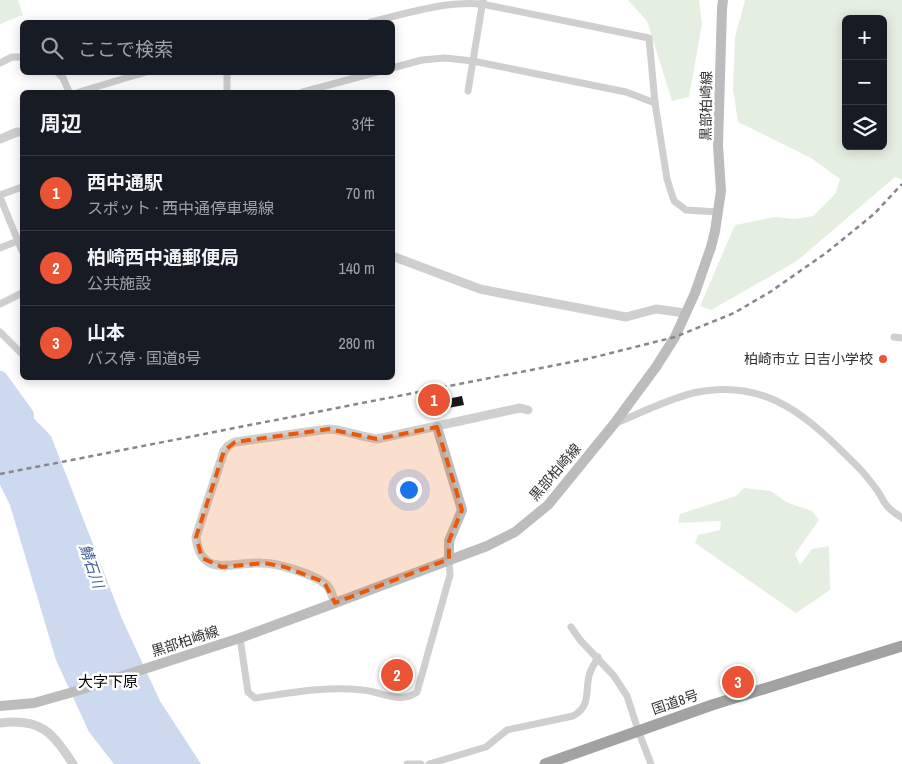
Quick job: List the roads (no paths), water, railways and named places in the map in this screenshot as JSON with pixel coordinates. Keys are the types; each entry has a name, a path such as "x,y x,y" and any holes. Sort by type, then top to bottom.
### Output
{"highway":[{"name":"国道8号","path":"545,764 605,744 638,730 819,670 902,646"}],"main road":[{"name":"黒部柏崎線","path":"0,706 34,703 73,692 240,638 487,546 523,526 548,505 614,424 656,367 674,337 695,293 711,247 721,191 718,144 722,9 724,0"},
{"path":"437,427 462,510 449,541 449,559"}],"street":[{"path":"379,20 436,6 462,2 483,2 649,38 667,179 674,201 686,210 718,212"},
{"path":"468,91 483,2"},
{"path":"0,63 20,54"},
{"path":"12,58 20,57"},
{"path":"395,67 422,60 444,58 473,61 626,92 656,103"},
{"path":"60,75 67,90"},
{"path":"86,90 136,75"},
{"path":"226,75 227,90"},
{"path":"309,90 350,76"},
{"path":"0,139 20,132"},
{"path":"0,248 20,240 0,196 20,188"},
{"path":"395,257 480,289 626,318 656,309 685,313"},
{"path":"0,304 20,294"},
{"path":"0,332 20,352"},
{"path":"894,338 902,338"},
{"path":"614,424 665,402 708,390 724,389 770,397 794,409 815,426 869,479 889,508 902,518"},
{"path":"335,603 330,588 324,582 285,567 264,563 222,567 213,565 202,558 197,547 196,537 224,452 229,445 235,442 329,429 344,430 377,439 520,408 528,410"},
{"path":"240,638 248,692 255,698 336,687 365,690 404,699 417,692 450,575 449,559"},
{"path":"571,627 580,640 614,676 627,696 651,764"},
{"path":"429,764 486,747 507,730 573,716 582,711 586,702 589,675 598,657"},
{"path":"0,723 29,723 44,728 52,735 74,764"},
{"path":"407,764 420,764"}],"water":[{"path":"0,384 51,436 122,619 160,701 201,764 114,764 89,732 56,660 10,505 0,485"}],"waterway":[{"name":"鯖石川","path":"0,379 26,415"}],"railway":[{"path":"0,474 587,359 675,337 734,313 770,292 826,253 874,214 902,184"}],"place":[{"name":"柏崎市立 日吉小学校","path":"883,359"},
{"name":"西中通駅","path":"434,400"},
{"name":"柏崎西中通郵便局","path":"397,675"},
{"name":"山本","path":"738,682"}],"district":[{"name":"大字下原","path":"108,681"}]}
